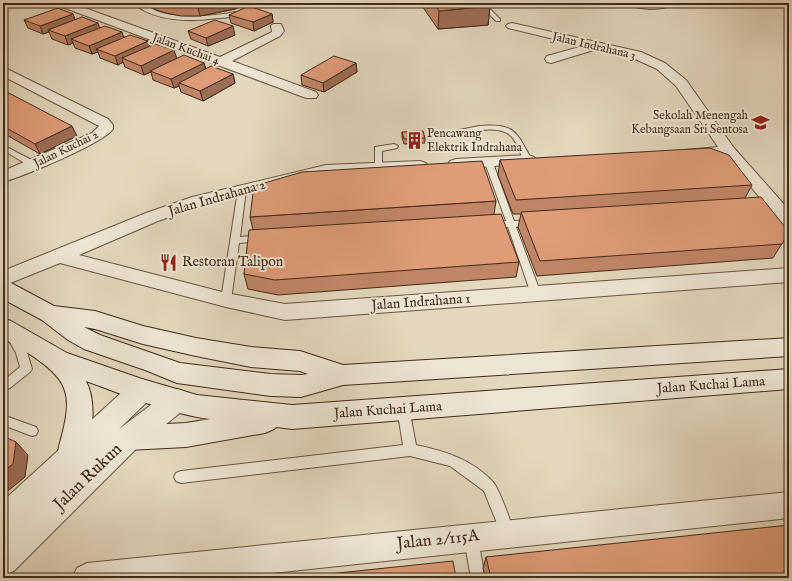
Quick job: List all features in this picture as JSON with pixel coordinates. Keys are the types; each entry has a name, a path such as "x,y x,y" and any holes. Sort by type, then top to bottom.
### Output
{"main road":[{"path":"3,289 50,314 76,334 92,342 154,363 177,373 271,385 302,386 343,375 789,347"},
{"path":"50,314 95,320 143,335 196,347 251,357 300,361 343,375"},
{"name":"Jalan Kuchai Lama","path":"5,328 58,360 142,390 196,406 292,417 789,379"},
{"path":"58,360 76,384 79,400 79,414 71,457"},
{"path":"177,373 182,391 177,400"},
{"name":"Jalan Rukun","path":"3,521 142,390 154,381 177,373"},
{"name":"Jalan Rukun","path":"3,560 128,438 177,400"},
{"path":"128,438 186,435 292,417"}],"street":[{"name":"Jalan Kuchai 4","path":"60,3 311,95"},
{"path":"221,62 276,34 278,31 277,26"},
{"name":"Jalan Indrahana 3","path":"512,26 637,55 661,66 681,84 777,213"},
{"path":"551,59 595,46"},
{"name":"Jalan Kuchai 2","path":"3,71 94,117 106,125 106,129 103,132 34,165 3,176"},
{"path":"675,153 730,151"},
{"name":"Jalan Indrahana 2","path":"3,279 152,217 198,201 326,170 535,160"},
{"name":"Jalan Indrahana 1","path":"58,256 226,300 285,312 789,275"},
{"name":"Jalan 2/115A","path":"88,578 508,533 789,505"}],"lane":[{"path":"136,3 155,14 178,18 203,18 236,14"},
{"path":"481,3 498,20"},
{"path":"629,3 654,7 665,6 671,3"},
{"path":"445,135 478,128 499,128 506,130 515,136 535,160"},
{"path":"378,167 378,149 394,146"},
{"path":"3,147 34,165"},
{"path":"489,163 536,294"},
{"path":"226,300 242,190"},
{"path":"479,226 543,222"},
{"path":"235,240 274,238"},
{"path":"3,386 26,370 21,352 5,328"},
{"path":"403,408 410,450"},
{"path":"3,420 32,431"},
{"path":"181,477 410,450 439,456 454,461 489,487 508,533"},
{"path":"471,537 478,578"}],"building":[{"path":"434,3 487,3 490,6 439,11"},
{"path":"249,6 272,14 253,22 229,15"},
{"path":"58,8 73,14 40,26 24,20"},
{"path":"82,17 98,23 65,36 48,30"},
{"path":"215,20 233,26 206,38 188,31"},
{"path":"105,26 122,32 89,46 71,39"},
{"path":"130,35 148,41 115,56 96,49"},
{"path":"155,44 174,50 141,66 122,58"},
{"path":"184,55 204,63 171,79 150,71"},
{"path":"334,56 356,63 323,83 301,75"},
{"path":"211,66 233,74 200,91 179,83"},
{"path":"3,90 72,126 35,144 3,126"},
{"path":"423,131 425,138 404,139 402,132"},
{"path":"710,148 729,155 752,185 516,200 500,160"},
{"path":"482,161 496,201 250,217 254,186 302,172"},
{"path":"761,197 789,232 782,244 540,261 521,212"},
{"path":"501,214 519,262 275,280 244,274 249,230"},
{"path":"3,436 16,442 13,464 3,472"},
{"path":"789,525 789,578 491,578 486,557"},
{"path":"453,561 456,578 290,578"}],"place":[{"name":"Sekolah Menengah Kebangsaan Sri Sentosa","path":"761,122"},
{"name":"Pencawang Elektrik Indrahana","path":"414,140"},
{"name":"Restoran Talipon","path":"169,262"}]}
